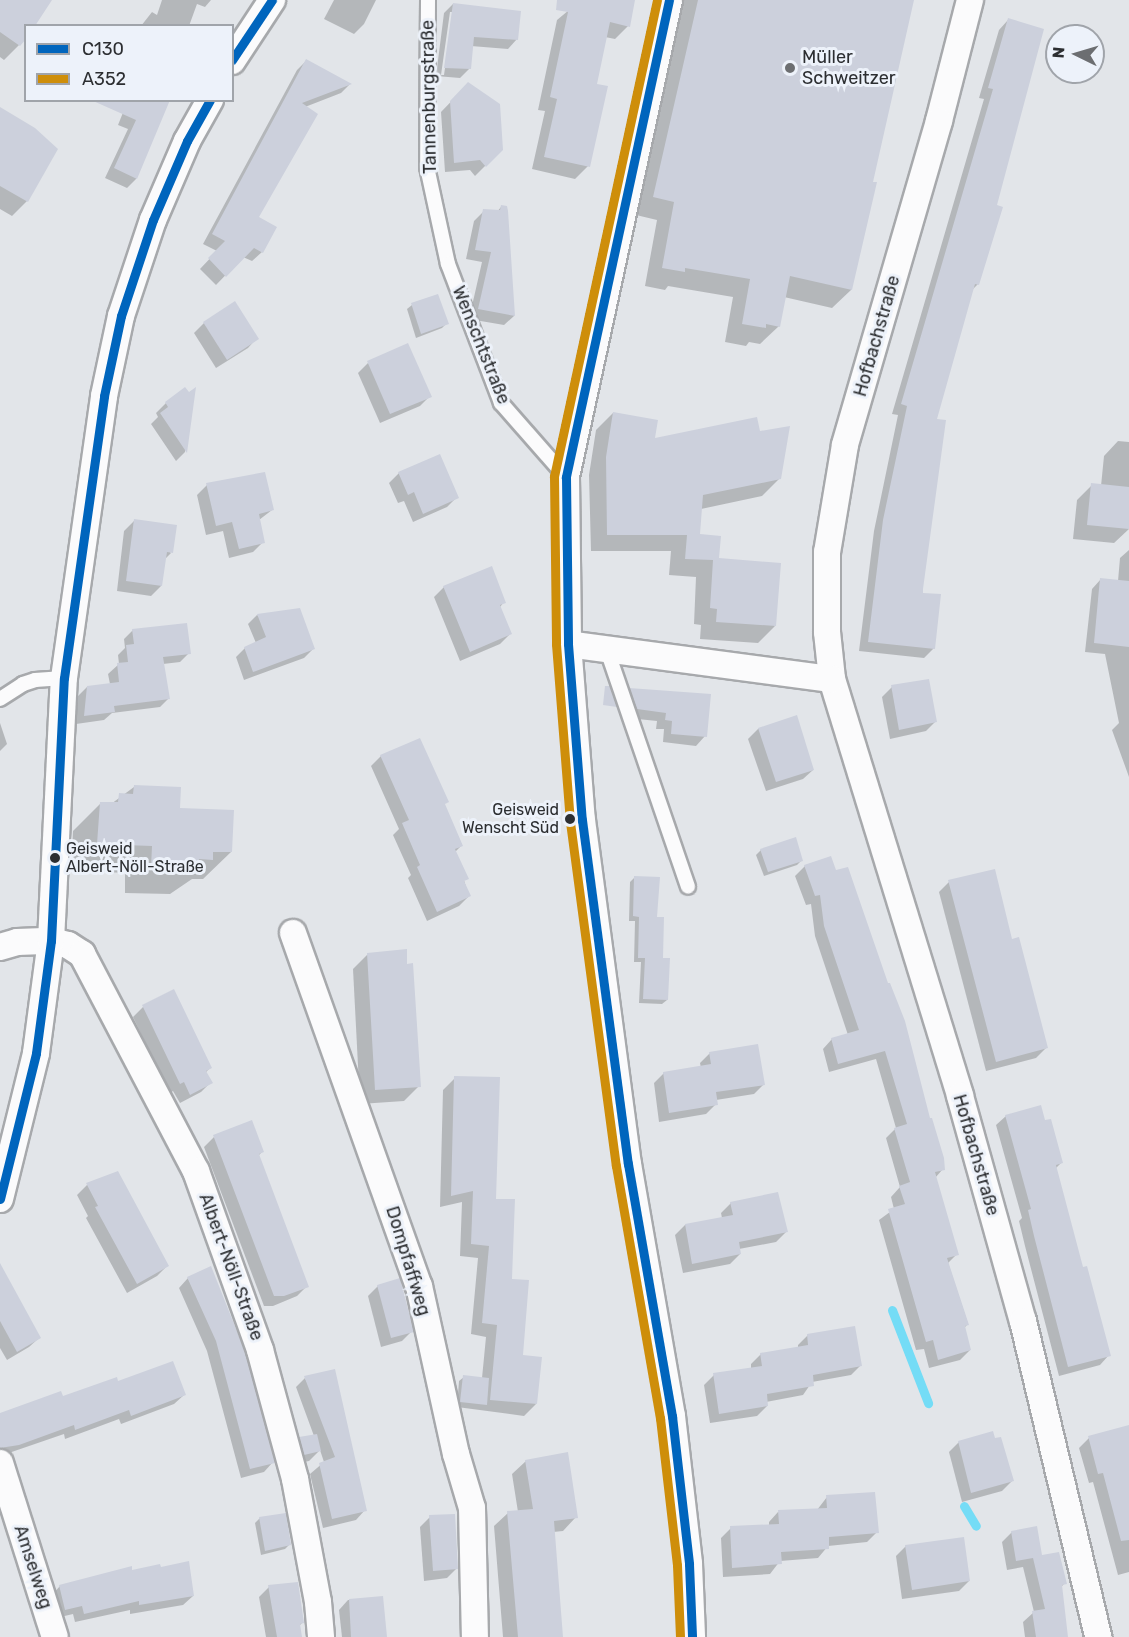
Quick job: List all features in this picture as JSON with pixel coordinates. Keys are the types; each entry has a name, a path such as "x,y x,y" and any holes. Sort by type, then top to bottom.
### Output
{"street":[{"path":"234,58 272,0"},
{"path":"669,0 566,477 568,644 582,820 628,1164 672,1416 689,1564 692,1637"},
{"name":"Hofbachstraße","path":"970,0 939,121 845,445 827,552 827,632 832,679 960,1096 1023,1321 1098,1637"},
{"path":"0,1198 36,1053 51,941 64,678 104,396 122,316 153,220 187,141 209,102"},
{"path":"568,644 832,679"},
{"name":"Dompfaffweg","path":"293,933 419,1286 456,1454 472,1508 475,1637"},
{"path":"0,947 17,942 51,941"},
{"name":"Albert-Nöll-Straße","path":"51,941 69,945 82,954 196,1171 260,1350 295,1479 318,1602 321,1637"},
{"name":"Amselweg","path":"0,1463 56,1637"}],"lane":[{"name":"Tannenburgstraße","path":"428,0 427,167 448,264"},
{"name":"Wenschtstraße","path":"448,264 501,403 566,477"},
{"path":"607,650 688,886"},
{"path":"0,699 35,680 64,678"}],"building":[{"path":"0,0 52,0 36,24 24,24 24,41 20,46 0,32"},
{"path":"557,0 635,0 630,27 610,22 597,84 608,86 590,167 544,157 557,99 550,97 568,12 556,10"},
{"name":"Müller Schweitzer","path":"698,0 914,0 873,182 877,182 852,290 790,276 780,327 766,324 766,328 742,324 750,279 685,268 685,272 662,268 674,202 653,197"},
{"path":"453,3 521,11 518,40 474,37 471,69 444,68"},
{"path":"1008,18 1044,29 997,205 1003,207 979,285 975,284 937,419 946,420 923,589 923,593 941,594 935,649 868,642 883,520 907,406 901,404 993,89 988,88"},
{"path":"306,59 352,84 302,103 318,114 259,217 277,227 263,253 254,248 226,277 208,258 225,241 212,234"},
{"path":"468,82 500,104 503,150 486,167 480,160 454,163 450,101"},
{"path":"96,102 169,102 137,179 114,168 136,120"},
{"path":"0,107 35,128 58,149 28,202 0,186"},
{"path":"501,205 507,206 508,211 515,316 478,309 491,252 475,250 483,209 500,210"},
{"path":"438,294 449,324 421,334 411,303"},
{"path":"235,301 259,339 227,360 203,322"},
{"path":"408,343 432,397 390,414 367,361"},
{"path":"185,387 189,392 196,387 187,453 160,413 168,407 165,402"},
{"path":"613,412 658,420 655,438 757,417 760,431 790,426 781,479 703,495 700,534 721,536 719,558 781,563 776,626 716,622 717,609 710,608 713,560 685,559 687,535 607,535 606,457"},
{"path":"440,454 459,498 423,514 414,492 408,495 398,472"},
{"path":"265,472 274,510 259,514 265,543 239,549 232,522 216,526 206,483"},
{"path":"1091,483 1129,487 1129,529 1087,525"},
{"path":"134,519 177,525 173,553 167,552 162,586 126,581"},
{"path":"492,566 506,603 500,605 512,634 470,652 443,586"},
{"path":"1100,578 1129,581 1129,647 1094,643"},
{"path":"300,608 315,649 253,672 244,647 266,637 257,614"},
{"path":"187,623 191,654 163,657 170,699 114,706 115,712 84,716 87,686 119,682 117,663 128,662 126,645 134,644 132,629"},
{"path":"929,679 937,722 899,730 891,685"},
{"path":"605,686 610,686 617,707 603,705"},
{"path":"629,688 711,694 707,737 671,734 672,721 665,720 666,713 637,709"},
{"path":"797,715 814,770 776,782 758,728"},
{"path":"420,738 449,802 445,804 463,846 455,849 469,879 464,881 471,896 437,912 417,867 420,865 402,823 409,820 380,755"},
{"path":"134,785 181,787 180,808 234,810 232,852 213,852 213,860 199,859 198,867 151,867 152,846 97,844 100,802 118,802 119,793 133,794"},
{"path":"796,837 803,861 768,872 760,849"},
{"path":"831,856 836,870 848,867 888,983 890,983 905,1021 930,1118 932,1118 944,1158 945,1170 935,1172 959,1255 947,1258 969,1325 965,1326 971,1350 938,1360 933,1340 926,1342 888,1209 905,1204 899,1186 910,1182 894,1128 907,1124 885,1051 838,1064 831,1038 859,1030 824,926 820,895 815,896 804,865"},
{"path":"995,869 1012,939 1019,937 1048,1048 996,1062 948,880"},
{"path":"634,876 660,877 657,917 664,917 663,958 670,958 668,1000 643,999 645,958 638,958 639,917 633,916"},
{"path":"407,949 407,964 413,963 421,1087 375,1090 367,953"},
{"path":"174,989 212,1068 206,1071 213,1083 190,1095 184,1082 180,1084 142,1005"},
{"path":"758,1044 765,1085 716,1092 718,1105 669,1113 663,1072 711,1064 709,1052"},
{"path":"454,1076 500,1077 496,1199 515,1199 512,1279 529,1280 523,1355 542,1357 537,1404 490,1400 497,1325 482,1323 489,1246 471,1244 473,1191 451,1196"},
{"path":"1041,1105 1045,1120 1051,1119 1063,1163 1056,1165 1083,1267 1087,1266 1111,1356 1068,1367 1034,1236 1028,1210 1031,1209 1005,1115"},
{"path":"252,1120 264,1152 259,1154 309,1287 284,1296 274,1296 213,1135"},
{"path":"118,1171 169,1266 137,1284 95,1207 98,1206 86,1183"},
{"path":"778,1192 788,1232 739,1242 741,1254 692,1264 685,1224 733,1215 730,1202"},
{"path":"0,1263 41,1338 17,1352 0,1321"},
{"path":"211,1266 246,1354 275,1463 250,1469 216,1341 187,1277"},
{"path":"400,1278 414,1332 391,1338 377,1285"},
{"path":"855,1326 862,1366 813,1375 814,1386 767,1394 768,1406 719,1414 713,1373 762,1366 760,1353 808,1345 807,1334"},
{"path":"173,1361 186,1395 131,1416 129,1410 75,1430 74,1425 19,1445 0,1448 0,1413 61,1391 63,1396 117,1377 118,1381"},
{"path":"335,1369 367,1511 332,1519 319,1463 335,1457 304,1376"},
{"path":"463,1375 489,1378 487,1405 460,1402"},
{"path":"1129,1425 1129,1540 1121,1541 1103,1473 1098,1474 1088,1436"},
{"path":"993,1431 995,1438 1001,1437 1014,1481 971,1493 958,1441"},
{"path":"317,1434 321,1451 304,1455 299,1437"},
{"path":"568,1452 578,1518 554,1521 563,1637 518,1637 507,1511 533,1509 525,1460"},
{"path":"875,1492 879,1533 829,1537 829,1549 781,1552 782,1564 732,1568 730,1526 779,1524 778,1510 827,1508 826,1495"},
{"path":"286,1513 291,1545 265,1551 259,1517"},
{"path":"455,1514 458,1569 433,1571 429,1515"},
{"path":"1037,1526 1042,1555 1059,1552 1067,1584 1062,1585 1068,1637 1036,1637 1032,1611 1045,1609 1033,1558 1016,1561 1011,1531"},
{"path":"964,1537 970,1581 912,1590 905,1545"},
{"path":"189,1561 194,1596 139,1605 139,1601 84,1614 82,1606 65,1610 59,1585 132,1566 132,1570"},
{"path":"298,1582 304,1623 300,1624 302,1637 277,1637 268,1585"},
{"path":"383,1596 387,1637 351,1637 349,1599"}],"waterway":[{"path":"892,1310 928,1403"},
{"path":"964,1506 976,1526"}],"transit line":[{"name":"C130","path":"234,57 272,0"},
{"name":"A352","path":"657,0 554,476 556,644 570,822 616,1166 660,1418 677,1565 680,1637"},
{"name":"C130","path":"669,0 566,477 568,644 582,820 628,1164 672,1416 689,1564 692,1637"},
{"name":"C130","path":"0,1199 36,1053 51,941 64,678 104,396 121,316 153,220 187,141 209,102"}],"place":[{"name":"Müller Schweitzer","path":"790,68"},
{"name":"Geisweid Wenscht Süd","path":"570,819"},
{"name":"Geisweid Albert-Nöll-Straße","path":"55,858"}]}
